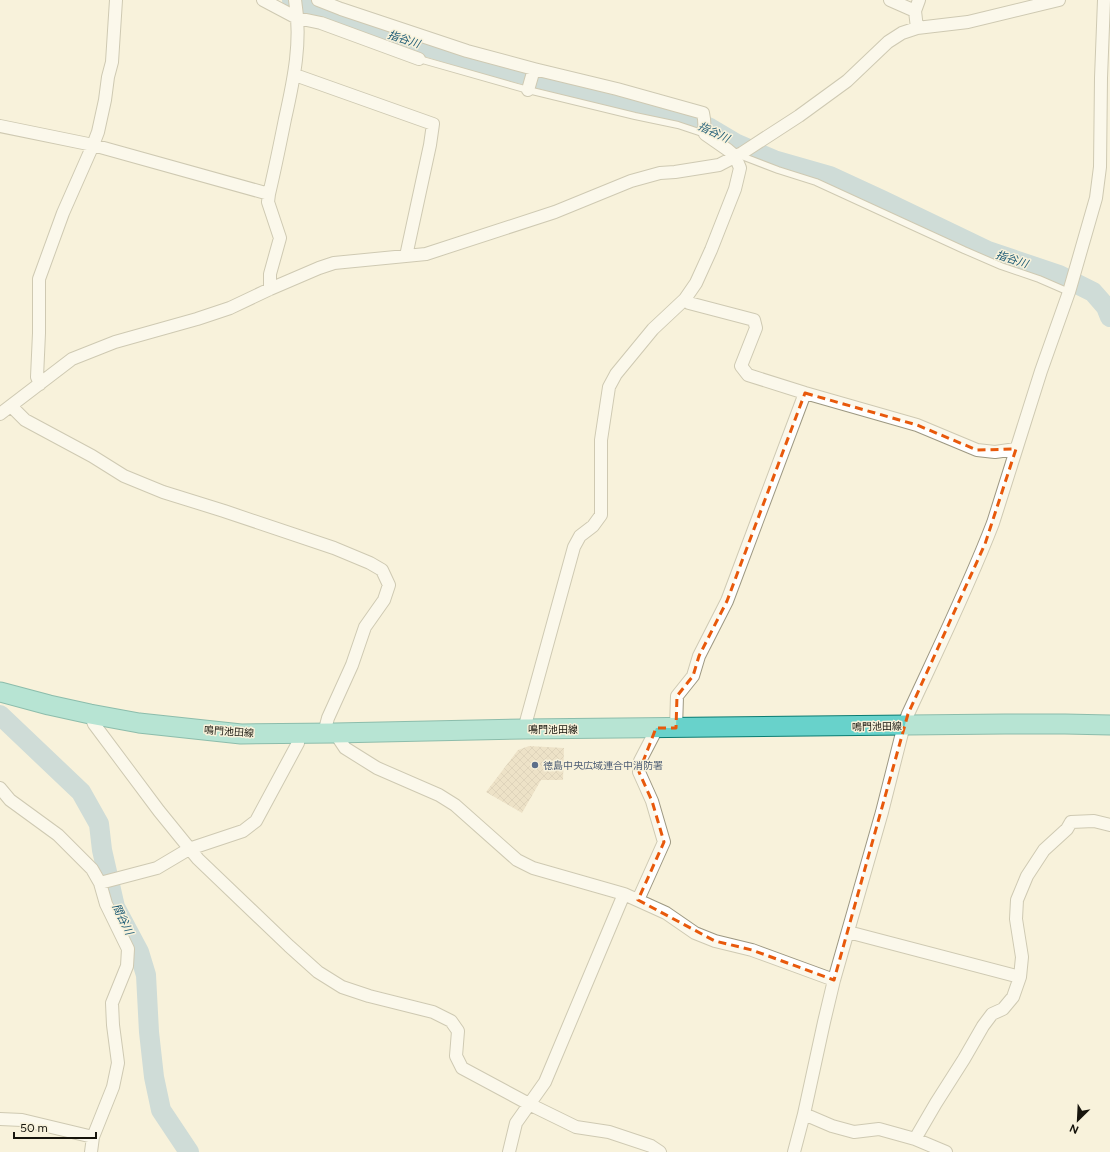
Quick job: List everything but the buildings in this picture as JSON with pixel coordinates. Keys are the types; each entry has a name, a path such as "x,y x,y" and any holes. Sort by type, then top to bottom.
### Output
{"main road":[{"name":"鳴門池田線","path":"0,692 49,705 139,723 241,734 904,725 1110,725"}],"street":[{"path":"40,384 37,377 39,279 63,213 98,132 106,100 108,77 112,62 116,0"},
{"path":"263,0 297,16 321,23 419,59"},
{"path":"270,289 270,274 280,238 268,202 295,75 298,37 295,0"},
{"path":"318,0 467,51 533,70 617,89 703,113 704,128 728,150 738,155"},
{"path":"890,0 917,5 917,28"},
{"path":"0,414 72,359 115,342 230,308 319,268 334,263 426,254 555,212 631,181 660,173 719,165 738,155 799,116 847,81 888,42 902,34 917,28 968,22 1059,0"},
{"path":"794,1152 834,980 882,812 904,725 951,623 985,544 1004,491 1041,371 1070,290 1096,198 1100,167 1104,0"},
{"path":"529,89 533,70"},
{"path":"295,75 433,124 430,145 406,256"},
{"path":"0,126 93,145 269,194"},
{"path":"524,729 574,547 580,536 593,526 601,515 601,440 610,387 616,374 653,329 685,299 696,283 711,250 735,189 740,168 738,155"},
{"path":"685,299 688,303 754,320 756,328 741,366 748,375 917,425 977,450 995,452 1016,449"},
{"path":"676,728 677,696 692,676 699,656 727,601 806,393"},
{"path":"11,406 25,420 92,456 124,476 163,492 334,548 370,563 382,570 389,585 384,600 365,628 352,665 328,718 329,733 345,748 377,768 439,795 455,805 517,860 533,868 624,894 666,913 695,933 715,941 752,950 834,980"},
{"path":"90,714 94,724 159,811 198,860 318,972 342,987 369,996 433,1012 451,1021 458,1031 456,1056 462,1068 576,1128 609,1132 651,1146 660,1152"},
{"path":"638,900 664,842 652,801 638,772 640,761 656,728"},
{"path":"106,882 157,868 189,849 243,831 256,821 298,743 299,733"},
{"path":"0,788 10,800 58,835 106,882 106,904 128,948 127,966 112,1003 118,1063 113,1087 93,1137 91,1152"},
{"path":"915,1140 983,1026 992,1014 1003,1009 1013,997 1020,977 1022,957 1016,919 1018,900 1027,876 1044,850 1067,829 1071,822 1094,822 1110,825"},
{"path":"509,1152 516,1123 545,1082 624,894"},
{"path":"848,932 1020,977"},
{"path":"804,1114 832,1126 854,1132 879,1129 915,1140 946,1152"},
{"path":"0,1119 22,1120 93,1137"}],"lane":[{"path":"419,59 635,116 678,125 704,128"},
{"path":"738,155 816,182 1001,266 1070,290"}],"highlighted area":[{"path":"805,393 917,425 977,450 1016,449 985,544 908,714 834,980 752,950 715,941 638,900 664,842 652,801 639,772 656,728 676,728 677,696 693,676 699,656 727,601"}],"waterway":[{"name":"指谷川","path":"292,0 404,40 487,65 679,115 710,128 737,144 774,160 830,176 988,251 1059,275 1093,292 1106,307 1110,317"},
{"name":"間谷川","path":"0,715 81,792 99,824 102,850 115,907 139,952 146,975 149,1032 154,1077 161,1110 189,1152"}],"place":[{"name":"徳島中央広域連合中消防署","path":"535,765"}]}
